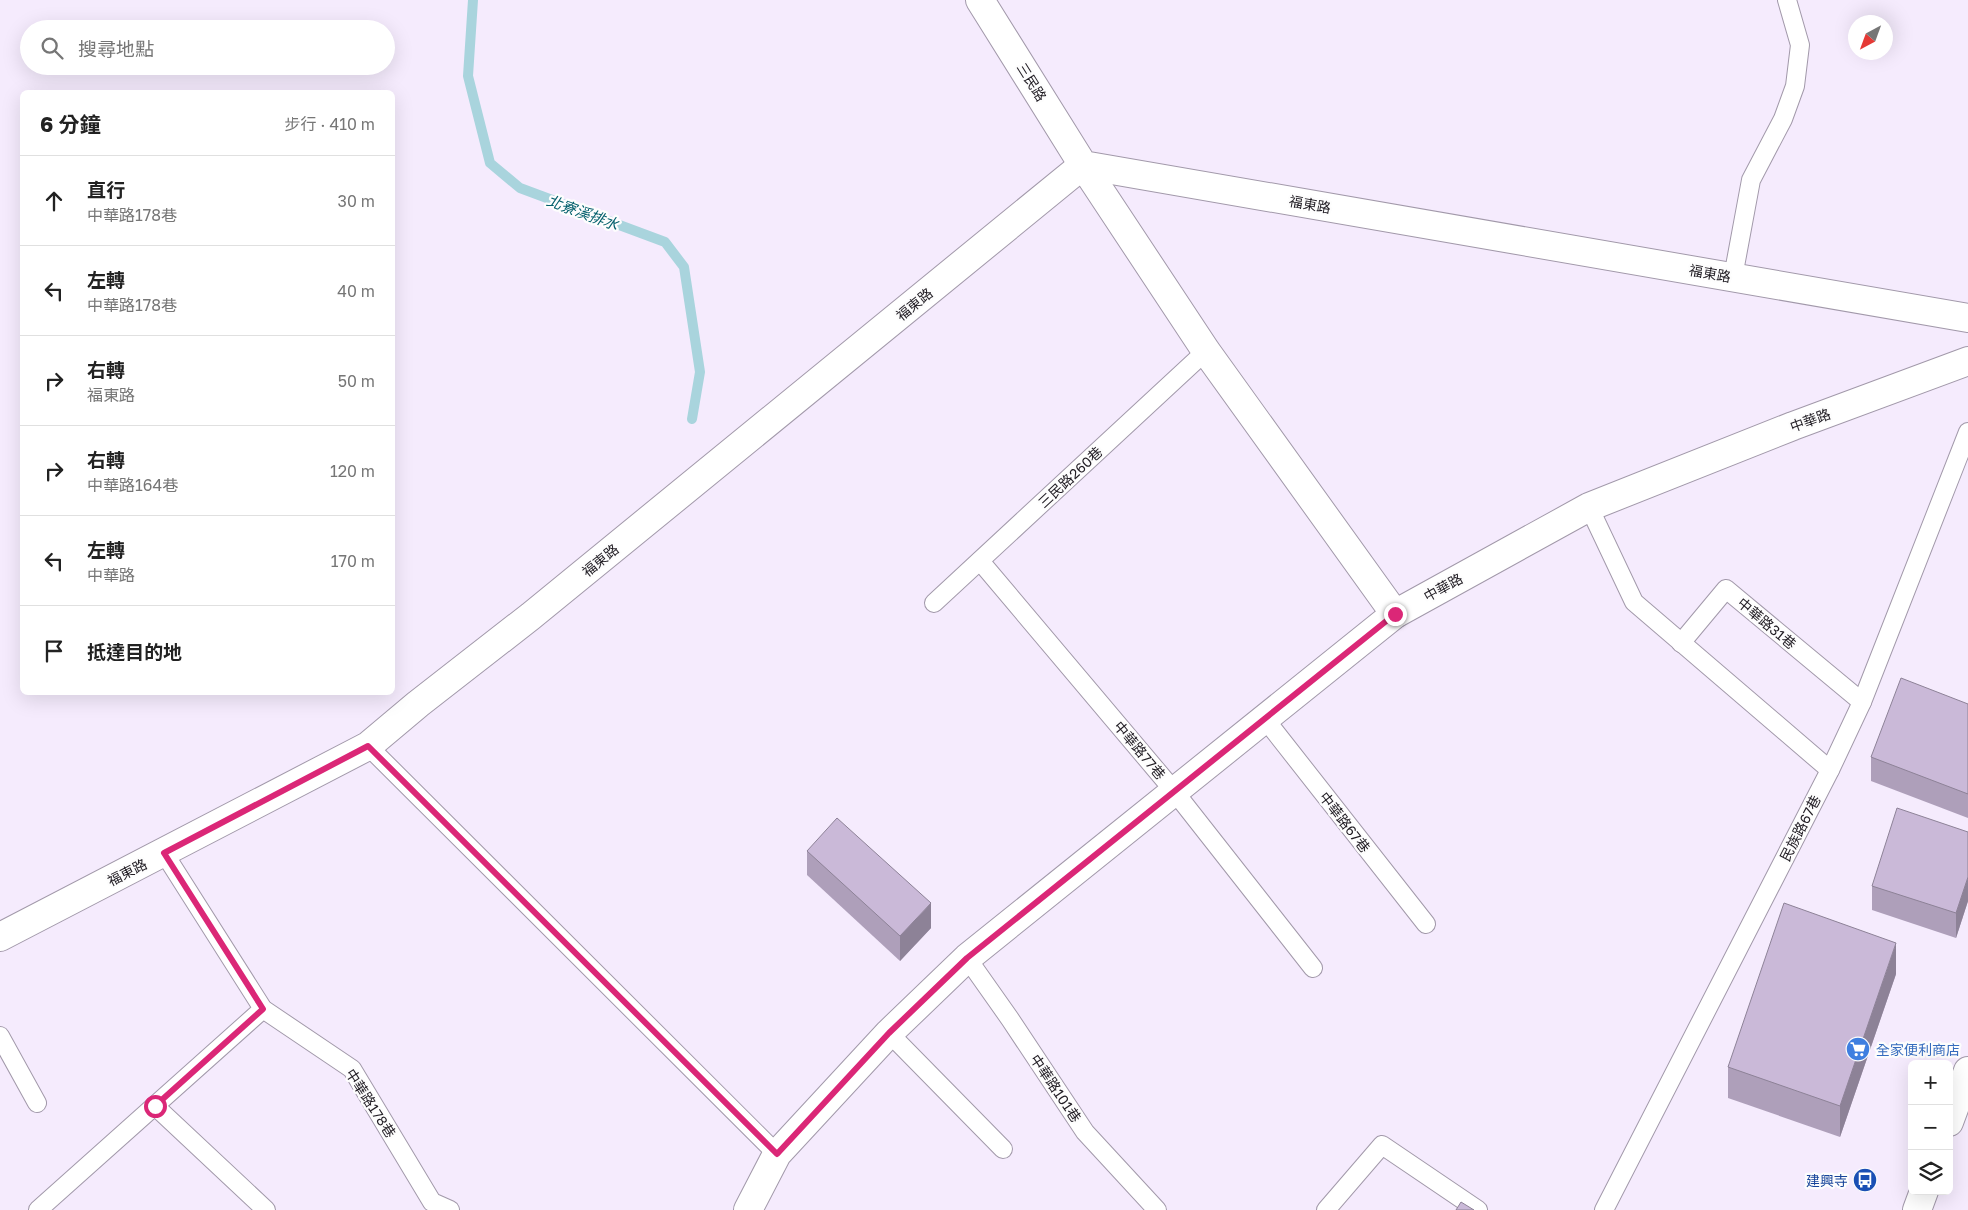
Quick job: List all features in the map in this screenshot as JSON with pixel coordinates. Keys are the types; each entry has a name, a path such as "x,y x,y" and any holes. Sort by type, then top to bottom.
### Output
{"street":[{"name":"三民路","path":"980,0 1083,165 1206,351 1395,614"},
{"name":"福東路","path":"0,937 368,746 418,704 554,597 1083,165 1968,318"},
{"name":"中華路","path":"754,1208 777,1154 889,1033 967,958 1395,614 1589,507 1793,426 1968,361"},
{"path":"1953,1111 1968,1071"},
{"path":"1917,1210 1923,1195"}],"lane":[{"path":"1733,277 1751,180 1783,119 1796,86 1800,46 1788,0"},
{"name":"三民路260巷","path":"934,603 1206,351"},
{"name":"民族路67巷","path":"1604,1210 1830,770 1862,702 1968,432"},
{"path":"1589,507 1634,602 1830,770"},
{"name":"中華路77巷","path":"980,560 1174,791 1313,968"},
{"name":"中華路31巷","path":"1682,643 1726,589 1862,702"},
{"name":"中華路67巷","path":"1265,719 1426,924"},
{"path":"368,746 777,1154"},
{"name":"中華路178巷","path":"164,853 263,1009 352,1068 428,1206 450,1210"},
{"name":"中華路101巷","path":"967,958 1086,1132 1157,1210"},
{"path":"38,1210 263,1009"},
{"path":"889,1033 1003,1149"},
{"path":"0,1036 37,1103"},
{"path":"155,1106 266,1210"},
{"path":"1326,1210 1382,1145 1478,1210"}],"building":[{"path":"1901,678 1968,704 1968,794 1871,757"},
{"path":"1897,808 1968,832 1968,877 1956,913 1872,886"},
{"path":"837,818 931,903 900,936 807,851"},
{"path":"1784,903 1896,943 1840,1106 1728,1067"},
{"path":"1461,1202 1474,1210 1456,1210"}],"waterway":[{"name":"北寮溪排水","path":"473,0 468,76 490,163 520,188 665,242 684,267 700,372 692,419"}],"place":[{"name":"全家便利商店","path":"1858,1049"},
{"name":"建興寺","path":"1865,1180"}],"route":[{"path":"155,1106 263,1009 164,853 368,746 777,1154 889,1033 967,958 1395,614"}]}
